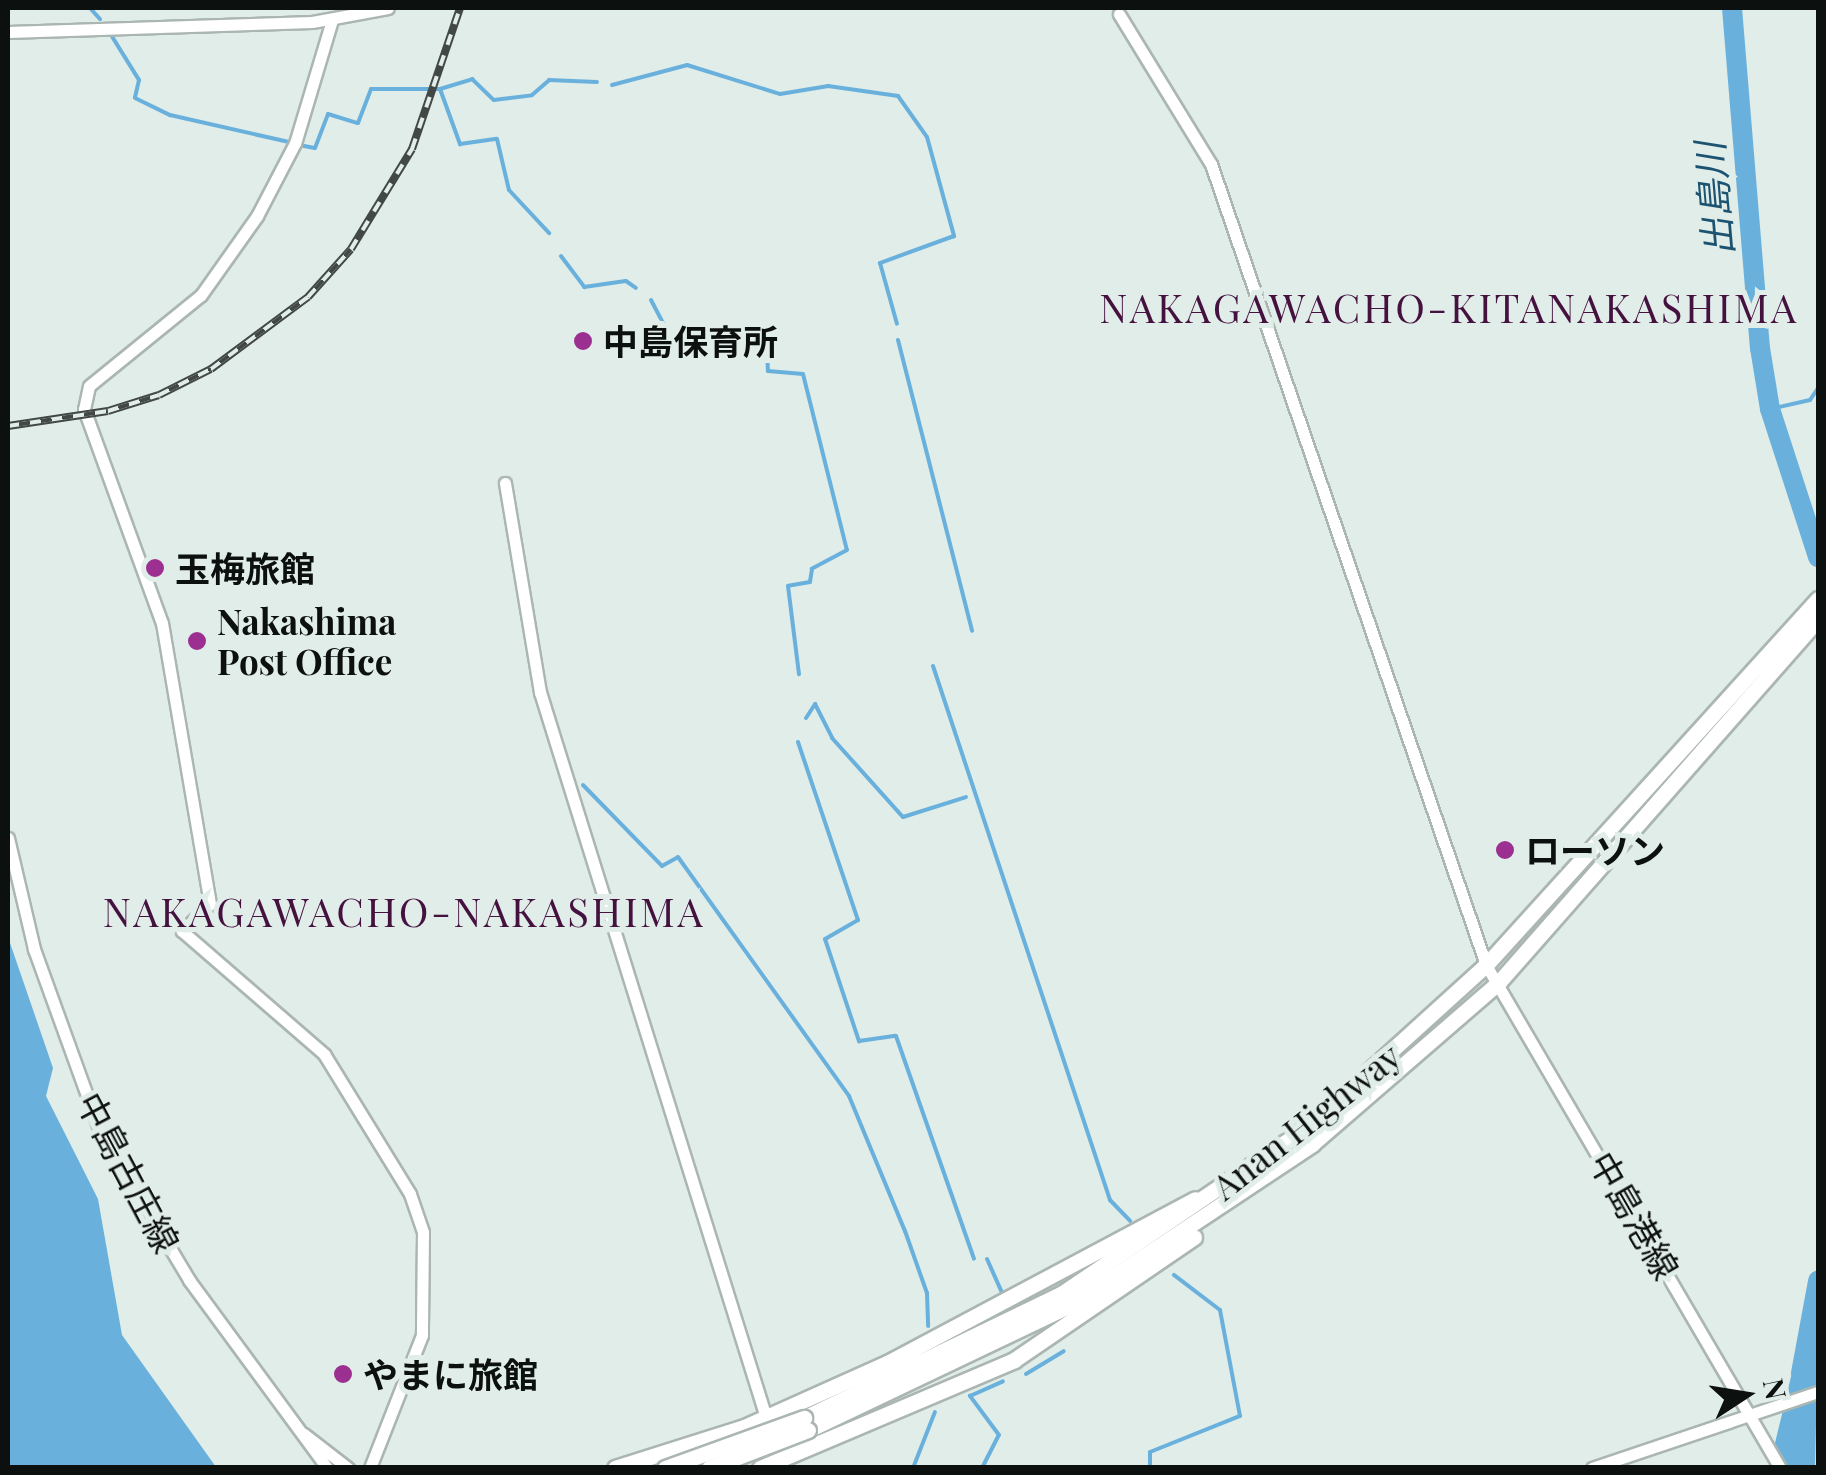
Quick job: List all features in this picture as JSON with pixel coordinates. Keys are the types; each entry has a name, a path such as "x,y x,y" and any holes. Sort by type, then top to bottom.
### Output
{"highway":[{"name":"Anan Highway","path":"709,1468 935,1375 1266,1178 1498,982 1810,623 1818,599"},
{"name":"Anan Highway","path":"666,1468 913,1371 1143,1252 1433,1019 1810,623"},
{"path":"619,1466 766,1417 887,1362 1255,1165"},
{"path":"760,1468 781,1464 1014,1360 1166,1260 1266,1178"}],"main road":[{"path":"8,32 332,20 388,8"},
{"name":"中島港線","path":"1118,14 1212,164 1486,965 1752,1413 1780,1468"},
{"path":"332,20 295,143 257,216 201,295 89,386 84,409 162,623 210,904 182,931 324,1054 410,1194 423,1232 422,1335 370,1468"},
{"path":"504,483 540,692 781,1464"},
{"name":"中島古庄線","path":"8,838 34,949 100,1132 138,1203 327,1468"},
{"path":"1592,1468 1818,1392"},
{"path":"297,1430 348,1468"}],"water":[{"path":"8,937 53,1068 46,1096 98,1199 122,1335 216,1467 8,1467"},
{"path":"1818,1340 1815,1467 1769,1468 1796,1356"}],"waterway":[{"path":"90,8 100,19"},
{"name":"出島川","path":"1732,8 1760,348 1770,409 1818,557"},
{"path":"108,30 139,80 135,98 170,115 289,142"},
{"path":"612,85 687,65 780,94 828,86 898,96 927,137 954,236 880,263 897,324"},
{"path":"299,145 315,148 328,114 358,123 371,89 440,89 472,79 494,100 532,95 549,80 597,82"},
{"path":"440,89 460,144 497,139 509,190 549,233"},
{"path":"561,256 584,287 626,281 636,288"},
{"path":"651,300 673,342 753,338 767,346 768,371 803,374 847,550 812,569 810,582 788,586 799,674"},
{"path":"898,340 972,631"},
{"path":"1770,409 1810,400 1818,388"},
{"path":"933,666 1110,1200 1130,1221"},
{"path":"815,704 832,738 903,817 966,797"},
{"path":"806,718 815,704"},
{"path":"798,742 858,920 825,939 859,1041 896,1036 974,1259"},
{"path":"583,785 662,866 678,857 849,1096 927,1293 928,1326"},
{"path":"987,1259 1003,1295"},
{"path":"1150,1468 1150,1452 1240,1416 1220,1310 1174,1275"},
{"name":"出島川","path":"1801,1373 1818,1281"},
{"path":"1026,1374 1064,1351"},
{"path":"982,1468 999,1435 970,1396 1003,1381"},
{"path":"913,1468 935,1412"}],"railway":[{"path":"8,426 108,411 159,395 211,369 308,297 351,249 412,149 460,8"}],"place":[{"name":"中島保育所","path":"583,341"},
{"name":"玉梅旅館","path":"155,568"},
{"name":"Nakashima Post Office","path":"197,641"},
{"name":"ローソン","path":"1505,850"},
{"name":"やまに旅館","path":"343,1374"}],"district":[{"name":"NAKAGAWACHO-KITANAKASHIMA","path":"1449,307"},
{"name":"NAKAGAWACHO-NAKASHIMA","path":"404,911"}]}
